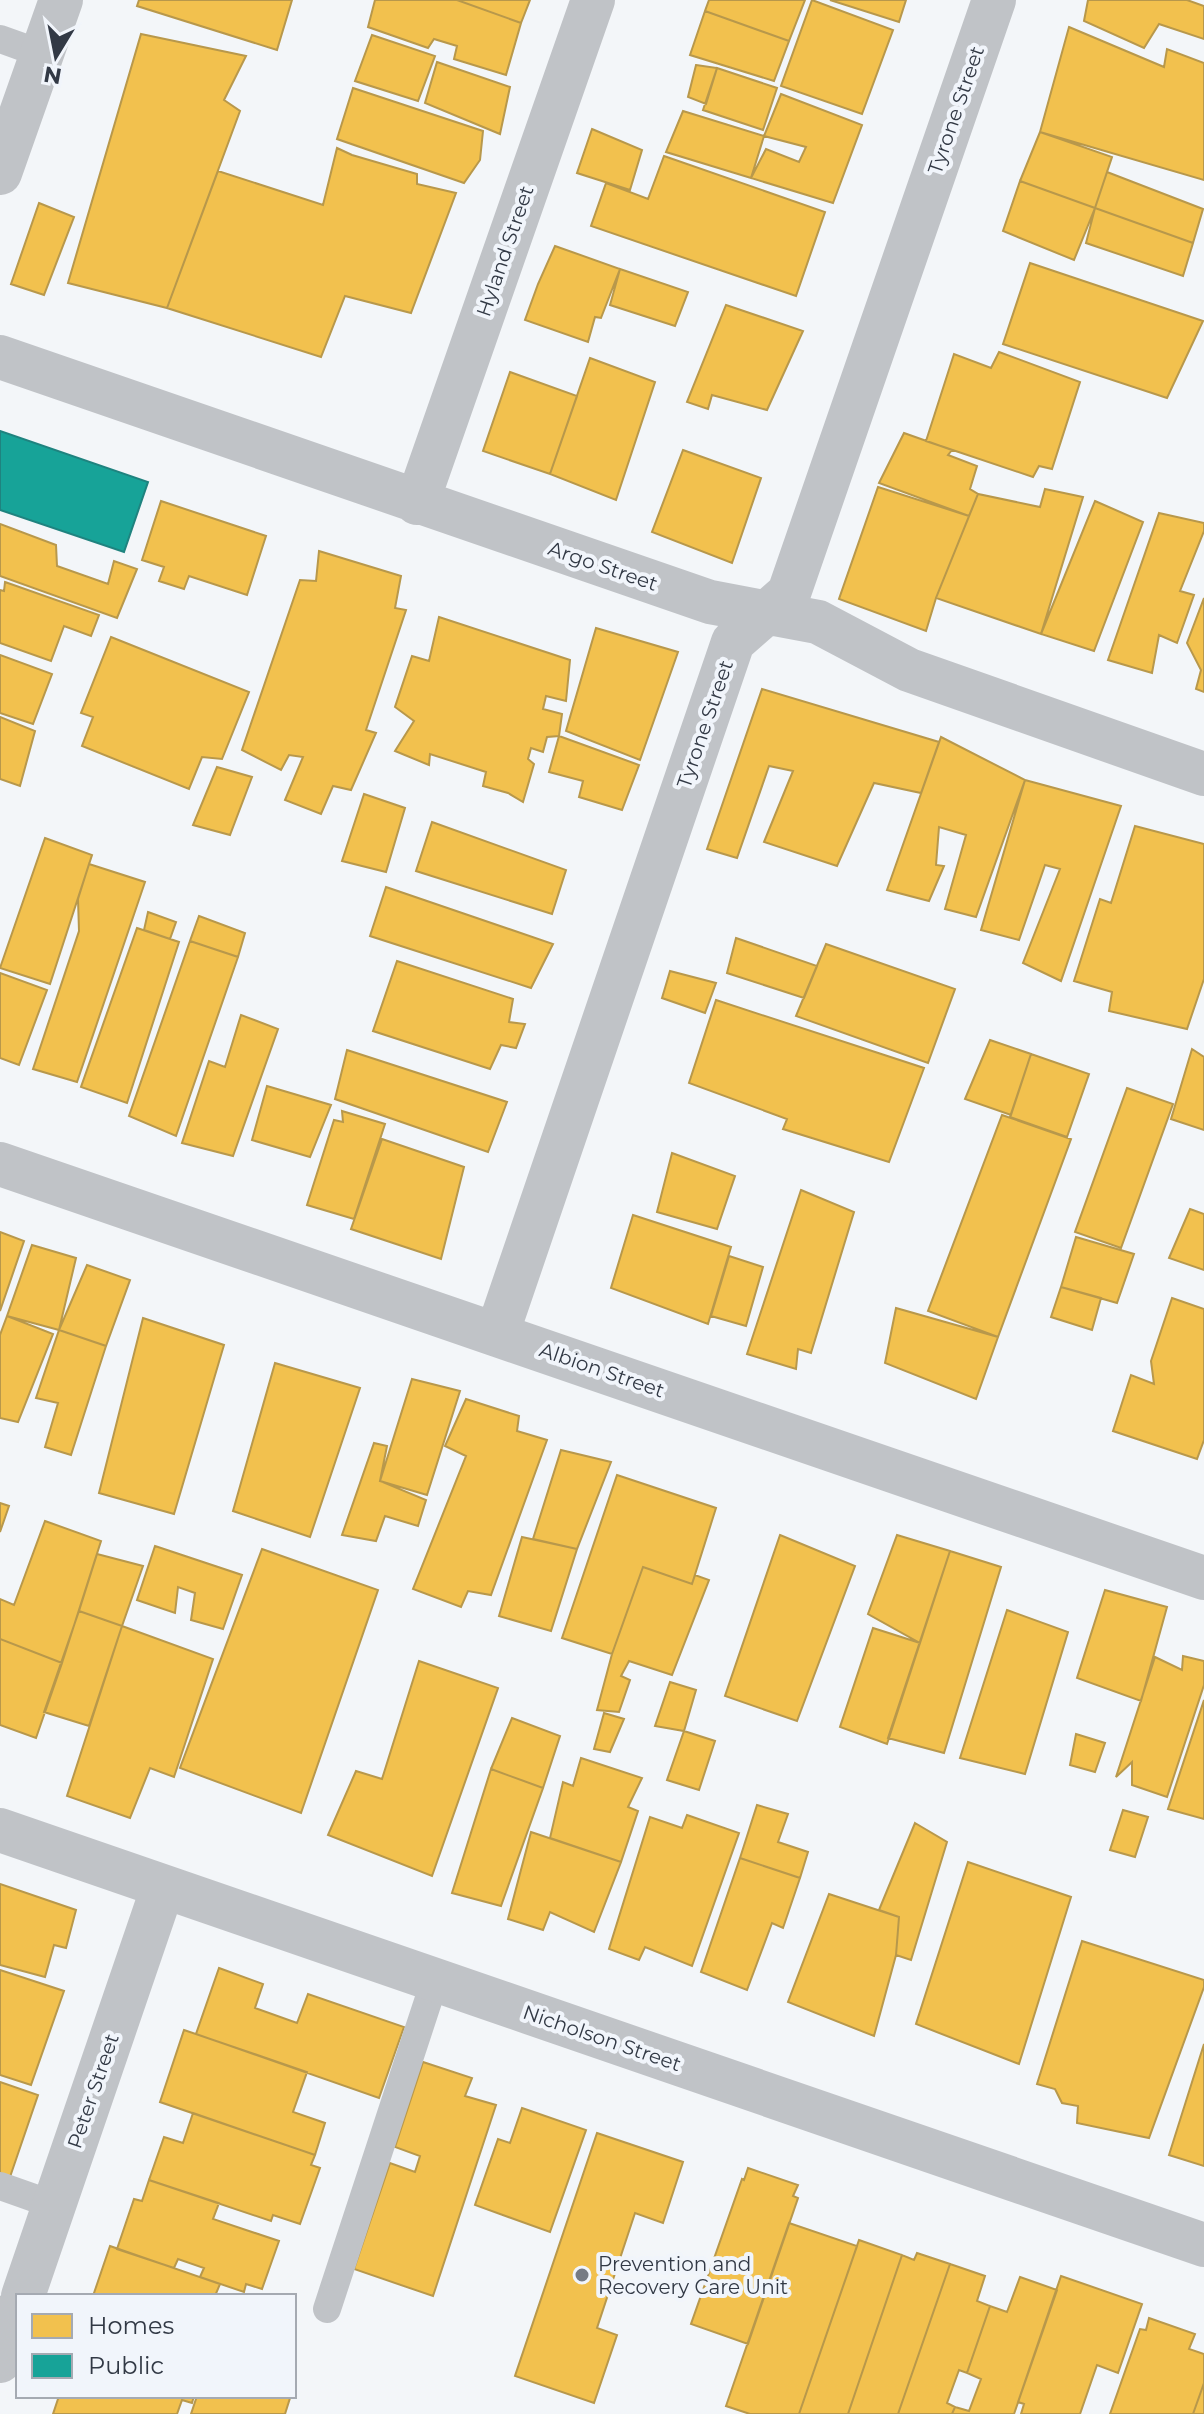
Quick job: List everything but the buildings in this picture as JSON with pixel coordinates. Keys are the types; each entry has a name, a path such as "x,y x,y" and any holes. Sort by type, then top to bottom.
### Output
{"street":[{"path":"0,173 61,0"},
{"name":"Hyland Street","path":"417,503 593,0"},
{"name":"Tyrone Street","path":"497,1334 733,642 789,593 994,0"},
{"name":"Argo Street","path":"0,357 710,602 818,622 909,670 1204,774"},
{"name":"Albion Street","path":"0,1164 1204,1578"},
{"name":"Nicholson Street","path":"0,1830 1204,2245"},
{"name":"Peter Street","path":"24,2294 163,1887"},
{"path":"0,2361 16,2315"}],"lane":[{"path":"0,39 42,54"},
{"path":"327,2309 435,1980"},
{"path":"0,2186 54,2205"}],"place":[{"name":"Prevention and Recovery Care Unit","path":"582,2275"}]}
